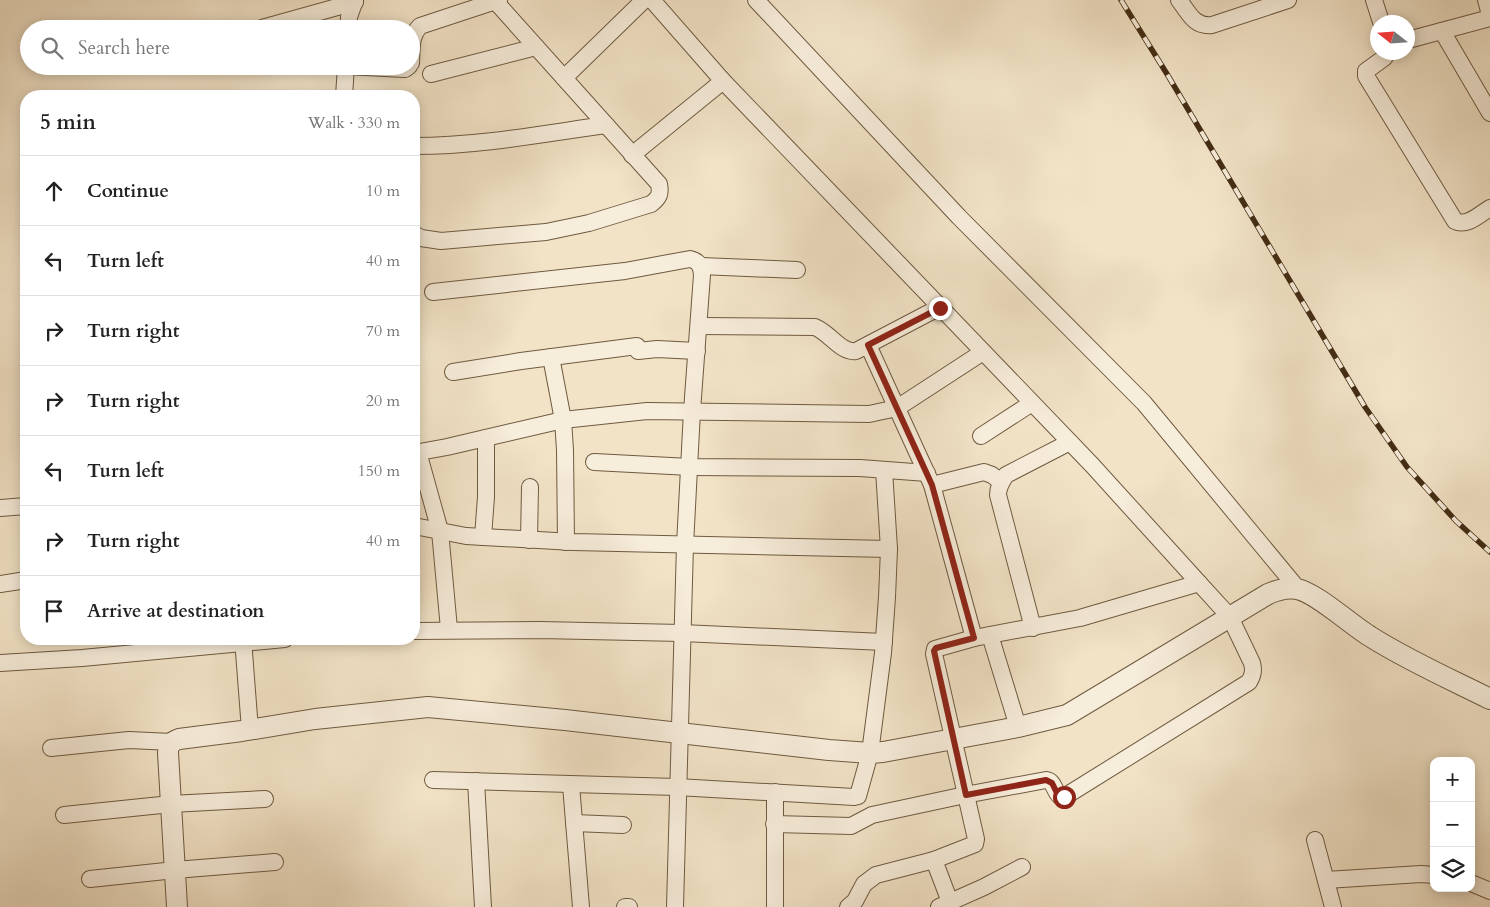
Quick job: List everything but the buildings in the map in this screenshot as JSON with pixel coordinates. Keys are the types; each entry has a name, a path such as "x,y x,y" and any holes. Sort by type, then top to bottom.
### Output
{"street":[{"path":"564,78 644,0"},
{"path":"652,0 723,81 1070,442 1230,617 1252,663 1253,676 1249,682 1064,797 1058,795 1052,783 1046,780 872,815 851,826 774,824"},
{"path":"756,0 959,217 1144,402 1298,589 1310,595 1371,638 1490,699"},
{"path":"1179,0 1198,24 1204,26 1288,0"},
{"path":"1374,0 1379,15"},
{"path":"1415,38 1490,16 1486,0"},
{"path":"290,20 355,1"},
{"path":"349,20 355,1"},
{"path":"420,26 498,1 659,184 661,192 658,199 651,204 589,223 546,232 441,241 420,237"},
{"path":"1442,31 1490,113"},
{"path":"431,74 536,46"},
{"path":"1381,60 1366,70 1366,76 1455,221 1466,223 1490,208"},
{"path":"344,90 345,75"},
{"path":"632,155 723,81"},
{"path":"420,146 442,146 500,140 606,125"},
{"path":"433,292 625,271 690,258 696,260 701,266 702,275 685,545 678,733 675,907"},
{"path":"701,266 797,270"},
{"path":"699,326 815,327 824,331 845,350 856,351 940,308"},
{"path":"868,345 929,479 982,637 1018,727"},
{"path":"453,372 551,357 637,348 697,351"},
{"path":"420,451 562,420 647,411 869,414 897,408 984,352"},
{"path":"551,357 562,420 566,473 566,542"},
{"path":"981,436 1032,403"},
{"path":"483,537 486,497 486,438"},
{"path":"1033,628 998,495 1000,482 1006,475 1070,442"},
{"path":"594,462 690,467 860,468 884,470 929,479 984,472 992,475 1000,482"},
{"path":"420,465 440,531 449,629"},
{"path":"433,780 677,787 858,796 870,753 884,642 889,549 884,470"},
{"path":"529,540 530,487"},
{"path":"0,508 20,506"},
{"path":"420,527 466,536 566,542 889,549"},
{"path":"0,584 20,581"},
{"path":"855,903 864,884 876,875 934,860 975,844 976,839 952,739 934,651 936,648 1080,618 1199,583"},
{"path":"51,748 129,740 172,742 179,739 315,719 428,707 870,753 1018,727 1066,716 1268,594 1281,589 1298,589"},
{"path":"420,631 449,629 682,633 884,642"},
{"path":"0,663 82,658 198,645"},
{"path":"243,645 250,730"},
{"path":"172,742 168,747 168,753 177,907"},
{"path":"476,781 484,907"},
{"path":"571,785 581,907"},
{"path":"775,792 775,907"},
{"path":"64,815 171,804 265,799"},
{"path":"574,824 623,825"},
{"path":"1315,840 1333,907"},
{"path":"934,860 944,905 1022,867"},
{"path":"90,879 275,862"},
{"path":"1326,880 1430,875"},
{"path":"1475,884 1490,891"}],"railway":[{"path":"1121,0 1365,407 1407,467 1456,521 1490,552"}],"route":[{"path":"940,308 868,345 932,485 974,638 936,648 934,651 952,739 966,795 1046,780 1052,783 1058,795 1064,797"}]}
